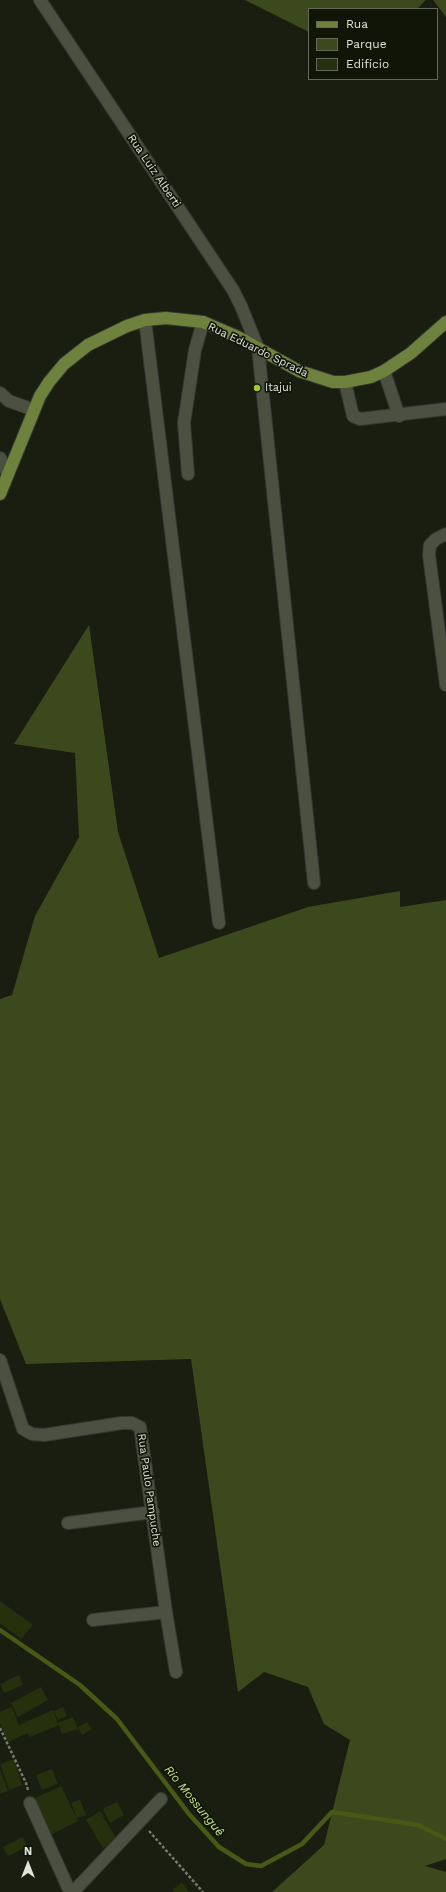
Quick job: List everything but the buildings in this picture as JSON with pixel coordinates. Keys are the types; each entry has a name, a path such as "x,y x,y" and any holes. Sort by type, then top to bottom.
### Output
{"main road":[{"name":"Rua Eduardo Sprada","path":"0,494 34,410 49,382 64,364 88,345 107,334 145,320 166,318 203,322 221,329 283,363 317,378 332,382 345,382 366,378 384,371 411,353 446,322"}],"street":[{"name":"Rua Luiz Alberti","path":"40,0 233,290 258,348 314,883"},
{"path":"145,320 219,923"},
{"path":"188,474 184,423 195,350 203,322"},
{"path":"384,371 399,416"},
{"path":"345,382 353,416 360,419 446,410"},
{"path":"0,393 10,402 34,410"},
{"path":"0,458 8,474"},
{"path":"446,534 436,538 430,546 429,555 446,685"},
{"name":"Rua Paulo Pampuche","path":"0,1360 23,1429 32,1434 44,1435 122,1423 132,1423 140,1427 176,1672"},
{"path":"68,1523 153,1512"},
{"path":"93,1620 166,1612"},
{"path":"30,1803 72,1892 161,1799"}],"path":[{"path":"0,1728 26,1782 30,1803"},
{"path":"140,1820 203,1892"}],"green space":[{"path":"245,0 426,0 418,8 308,8 308,32"},
{"path":"433,0 446,0 446,17"},
{"path":"89,625 118,832 159,958 308,907 400,891 400,907 446,900 446,1859 425,1866 446,1872 446,1892 272,1892 324,1845 350,1740 324,1724 308,1687 264,1672 238,1692 191,1359 26,1364 0,1299 0,999 12,995 35,916 79,837 75,753 14,744"}],"waterway":[{"name":"Rio Mossunguê","path":"0,1630 80,1685 117,1719 189,1814 219,1847 246,1864 261,1866 302,1844 332,1812 418,1825 446,1839"}],"place":[{"name":"Itajui","path":"257,388"}]}
